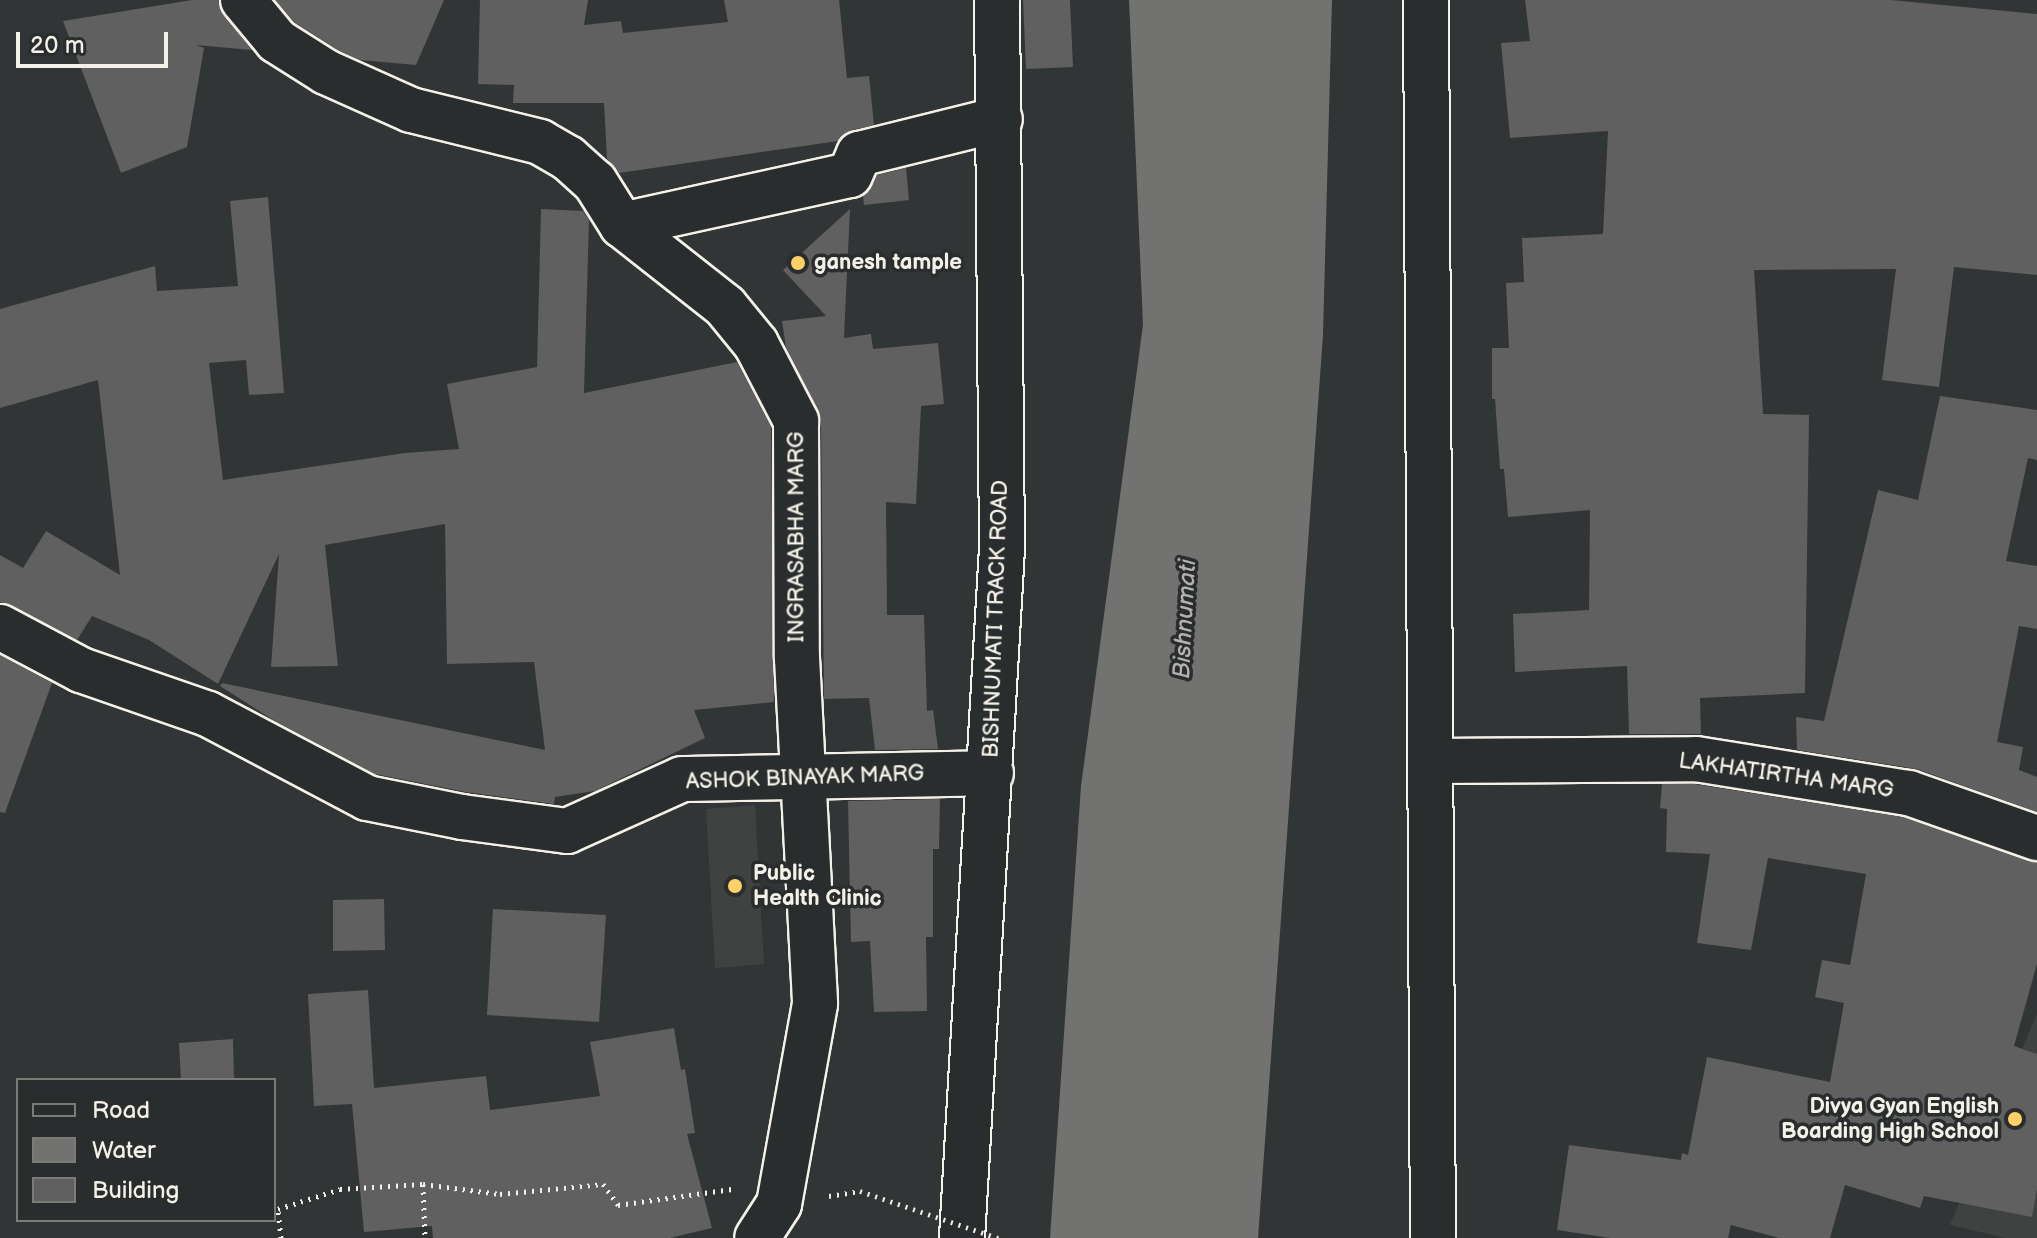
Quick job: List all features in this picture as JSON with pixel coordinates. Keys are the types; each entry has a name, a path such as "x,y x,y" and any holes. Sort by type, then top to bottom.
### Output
{"street":[{"name":"INGRASABHA MARG","path":"243,0 277,41 326,72 411,110 540,142 568,158 595,182 622,225 725,306 756,344 796,421 797,658 806,777 815,1004 768,1221"},
{"name":"BISHNUMATI TRACK ROAD","path":"962,1238 1002,549 997,0"},
{"path":"1426,0 1425,401 1432,761 1433,1238"},
{"path":"622,225 850,175 859,154 1000,119"},
{"name":"ASHOK BINAYAK MARG","path":"0,627 81,670 208,714 367,798 462,817 567,831 682,779 991,773"},
{"name":"LAKHATIRTHA MARG","path":"1432,761 1696,759 1909,793 2037,838"}],"path":[{"path":"423,1184 425,1238"},
{"path":"281,1238 278,1209 340,1189 423,1184 500,1194 603,1184 618,1205 748,1187 768,1221 860,1191 998,1238"}],"shaded area":[{"name":"Public Health Clinic","path":"755,805 764,964 715,968 706,809"},
{"name":"Divya Gyan English Boarding High School","path":"2037,1013 2037,1238 2006,1238 1950,1225"}],"water":[{"name":"Bishnumati","path":"1129,0 1332,0 1323,335 1258,1238 1050,1238 1081,786 1143,325"}],"building":[{"path":"192,0 219,0 224,16 252,50 196,45 204,48 187,147 121,173 63,21"},
{"path":"275,0 444,0 416,65 360,60 338,50 294,22"},
{"path":"480,0 588,0 584,25 621,21 623,33 728,22 724,0 839,0 847,78 869,76 874,125 852,130 838,141 619,173 607,159 604,103 513,103 514,85 478,84"},
{"path":"1023,0 1070,0 1073,67 1026,69"},
{"path":"1525,0 1891,0 2037,14 2037,275 1954,267 1939,387 1882,380 1896,269 1754,270 1763,414 1809,415 1805,693 1700,698 1701,734 1629,734 1627,666 1515,672 1513,614 1589,610 1590,510 1508,517 1504,469 1500,469 1495,399 1492,399 1492,348 1509,348 1506,283 1524,282 1522,238 1603,234 1608,131 1510,138 1501,43 1530,41"},
{"path":"906,168 909,200 864,205 863,196 877,175"},
{"path":"268,197 284,393 249,395 246,360 209,363 223,480 405,453 459,449 447,384 537,367 541,209 583,211 589,220 584,393 737,362 771,427 774,702 694,710 705,738 595,791 555,797 554,804 466,792 375,774 275,721 220,686 222,683 545,750 534,662 447,664 445,524 325,545 338,666 271,667 279,554 218,684 149,640 92,616 77,640 0,602 0,555 23,568 46,531 120,575 98,380 0,408 0,309 155,266 157,291 238,286 230,201"},
{"path":"850,209 844,338 871,334 873,349 938,343 944,404 921,406 916,504 886,502 887,615 924,615 927,711 933,710 938,749 875,750 869,698 824,699 821,421 786,347 782,321 826,316 783,270"},
{"path":"1940,396 2037,410 2037,460 2028,458 2006,561 2037,566 2037,629 2019,626 1997,742 2023,747 2019,770 2037,777 2037,812 1917,769 1797,750 1796,717 1824,721 1878,490 1918,500"},
{"path":"0,655 52,683 5,813 0,812"},
{"path":"1662,784 1694,784 1903,817 2037,862 2037,964 2014,1046 2037,1054 2037,1189 2032,1217 1924,1196 1920,1208 1845,1185 1830,1238 1779,1238 1731,1225 1728,1238 1610,1238 1557,1230 1569,1145 1681,1160 1682,1153 1688,1155 1707,1057 1830,1082 1844,1003 1815,997 1822,960 1850,965 1866,874 1768,858 1751,950 1697,943 1710,854 1666,852 1667,809 1660,808"},
{"path":"940,799 939,849 933,849 933,937 926,937 927,1011 874,1012 870,941 851,942 848,801"},
{"path":"384,899 385,950 333,951 333,900"},
{"path":"493,909 606,915 599,1022 487,1015"},
{"path":"368,990 374,1088 486,1076 490,1110 600,1096 590,1042 674,1028 681,1070 685,1069 695,1133 687,1134 712,1228 670,1238 433,1238 432,1226 364,1232 352,1104 314,1106 308,994"},
{"path":"233,1039 234,1078 181,1078 179,1043"}],"place":[{"name":"ganesh tample","path":"798,263"},
{"name":"Public Health Clinic","path":"735,886"},
{"name":"Divya Gyan English Boarding High School","path":"2015,1119"}]}
